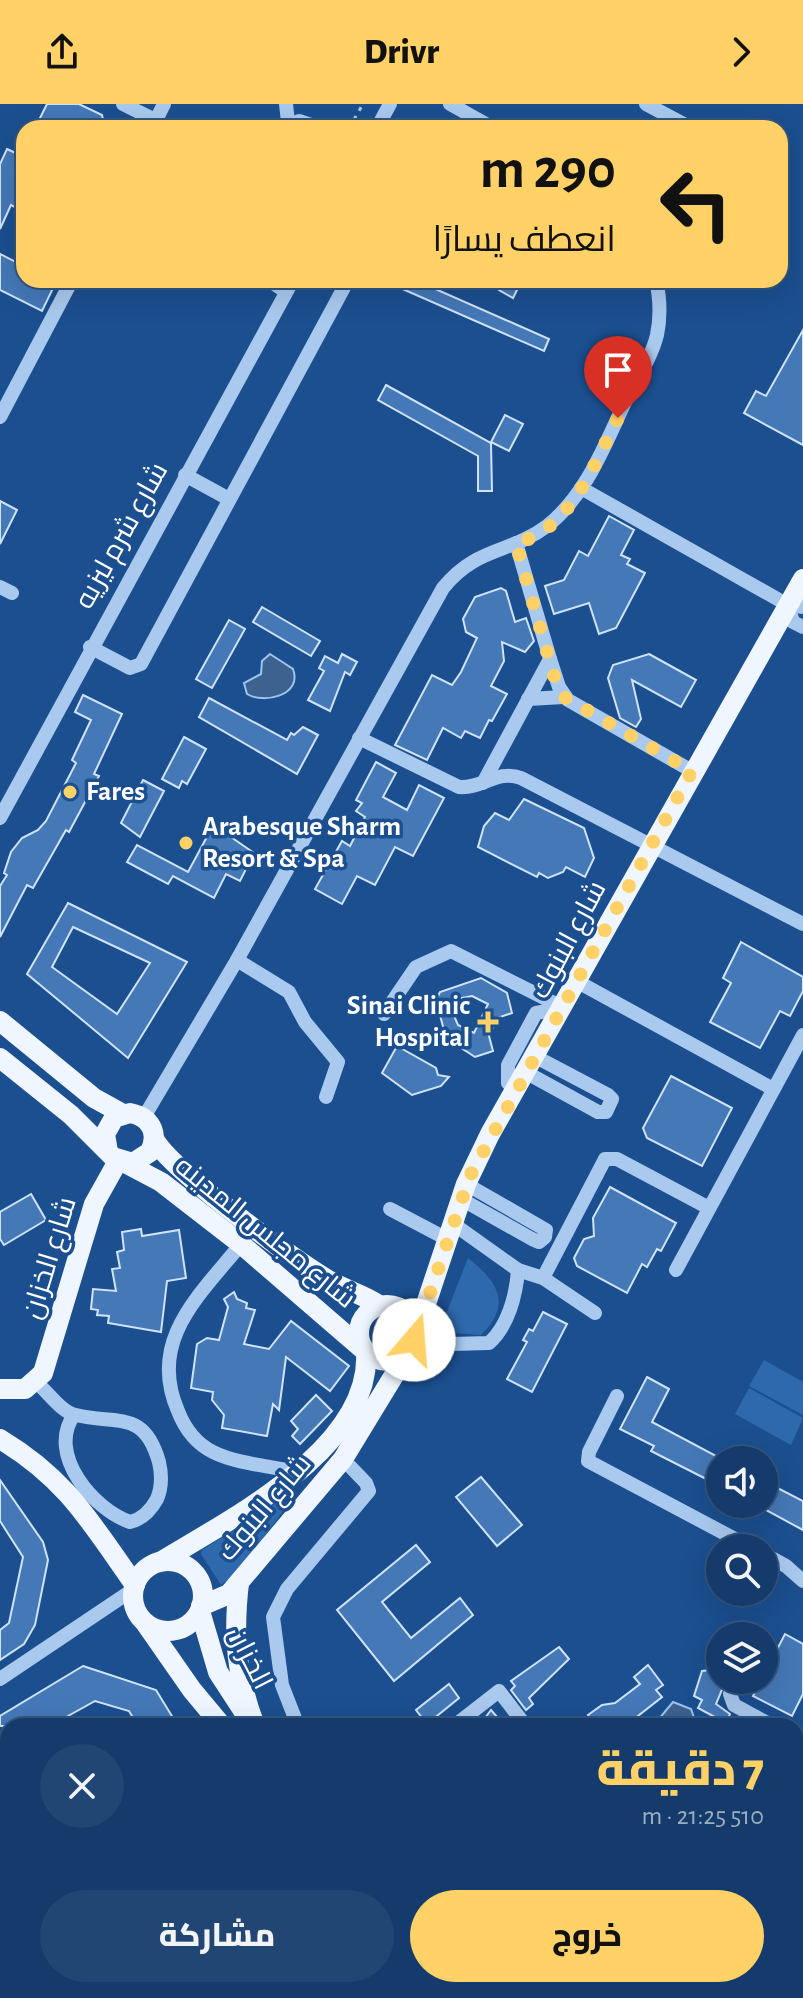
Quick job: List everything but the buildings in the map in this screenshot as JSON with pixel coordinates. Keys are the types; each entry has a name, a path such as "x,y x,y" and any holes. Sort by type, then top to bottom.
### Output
{"main road":[{"name":"شارع البنوك","path":"200,1608 229,1594 343,1459 412,1345 465,1186 692,771 796,606 803,579"},
{"path":"0,1021 94,1098 123,1114 144,1117 152,1127 154,1139 146,1158 117,1159 105,1143 108,1125 123,1114"},
{"name":"شارع مجلس المدينه","path":"0,1058 71,1115 117,1159 161,1182 241,1244 366,1352"},
{"name":"شارع مجلس المدينه","path":"154,1139 170,1160 256,1228 328,1280 379,1305"},
{"name":"شارع الخزان","path":"36,1382 54,1339 94,1204 117,1159"},
{"path":"241,1244 256,1228"},
{"path":"379,1305 404,1309 414,1323 412,1345 390,1361 374,1358 366,1352 359,1337 361,1321 379,1305"},
{"name":"شارع البنوك","path":"160,1562 297,1472 327,1445 356,1408 365,1385 366,1352"},
{"path":"0,1389 19,1391 36,1382"},
{"path":"0,1439 60,1482 134,1587 135,1608 146,1624 165,1631 176,1630 194,1620 200,1608 201,1585 190,1568 181,1563 160,1562 144,1571 134,1587"},
{"path":"239,1583 236,1656 254,1718"},
{"name":"الخزان","path":"200,1608 218,1672 252,1718"},
{"name":"الخزان","path":"146,1624 184,1680 215,1718"}],"street":[{"path":"123,104 148,120"},
{"path":"450,104 479,120"},
{"path":"646,104 676,120"},
{"path":"0,417 68,288"},
{"name":"شارع شرم ليزيه","path":"0,818 90,647 289,288"},
{"path":"90,647 130,668 141,664 344,288"},
{"path":"144,1117 237,960 443,588 458,570 480,555 516,543 556,518 581,488 655,344 660,308 657,288"},
{"path":"185,475 229,499"},
{"path":"581,488 796,606 793,622 803,627"},
{"path":"516,543 564,697"},
{"path":"483,783 550,659"},
{"path":"528,699 564,697 692,771"},
{"path":"359,738 453,786 466,788 500,776 514,775 803,924"},
{"path":"384,1014 416,967 451,951 564,1008"},
{"path":"237,960 289,992 305,1022 338,1062 326,1097"},
{"path":"578,982 773,1089"},
{"path":"527,1073 598,1112 606,1112 610,1107 612,1099 608,1095 527,1073 508,1083 508,1065 536,1013 564,1008"},
{"path":"676,1270 803,1035"},
{"path":"543,1278 605,1159 617,1159 709,1208"},
{"path":"465,1186 546,1230 545,1237 539,1242 532,1239 465,1186"},
{"path":"390,1209 450,1231 518,1270 543,1278 595,1313"},
{"path":"241,1244 174,1333 167,1378 184,1426 201,1446 216,1454 297,1472"},
{"path":"412,1345 489,1343 498,1335 516,1292 518,1270"},
{"path":"36,1382 74,1415 135,1425 152,1442 161,1472 161,1485 155,1502 143,1517 130,1522 113,1515 70,1465 65,1438 74,1415"},
{"path":"617,1396 589,1452 588,1461 726,1534"},
{"path":"295,1718 282,1685 273,1617 287,1589 369,1491 366,1483 343,1459"},
{"path":"778,1562 803,1581"},
{"path":"0,1679 134,1587"},
{"path":"464,1718 499,1691 520,1718"},
{"path":"730,1694 734,1705 758,1718"}],"shaded area":[{"path":"270,654 293,669 295,678 292,686 271,698 247,694 244,683 261,674 262,661"},
{"path":"468,1258 493,1284 499,1303 497,1313 481,1335 439,1332"},
{"path":"764,1360 803,1382 803,1415 749,1386"},
{"path":"749,1388 803,1418 791,1445 735,1414"},
{"path":"293,1492 293,1498 235,1575 221,1585 201,1554 202,1550"},
{"path":"673,1702 691,1709 694,1718 660,1718"}],"place":[{"name":"Fares","path":"70,792"},
{"name":"Arabesque Sharm Resort & Spa","path":"186,843"},
{"name":"Sinai Clinic Hospital","path":"488,1022"}],"route":[{"path":"414,1340 466,1184 490,1134 564,1008 692,771 564,697 554,676 516,543 545,527 577,495 618,418"}]}
